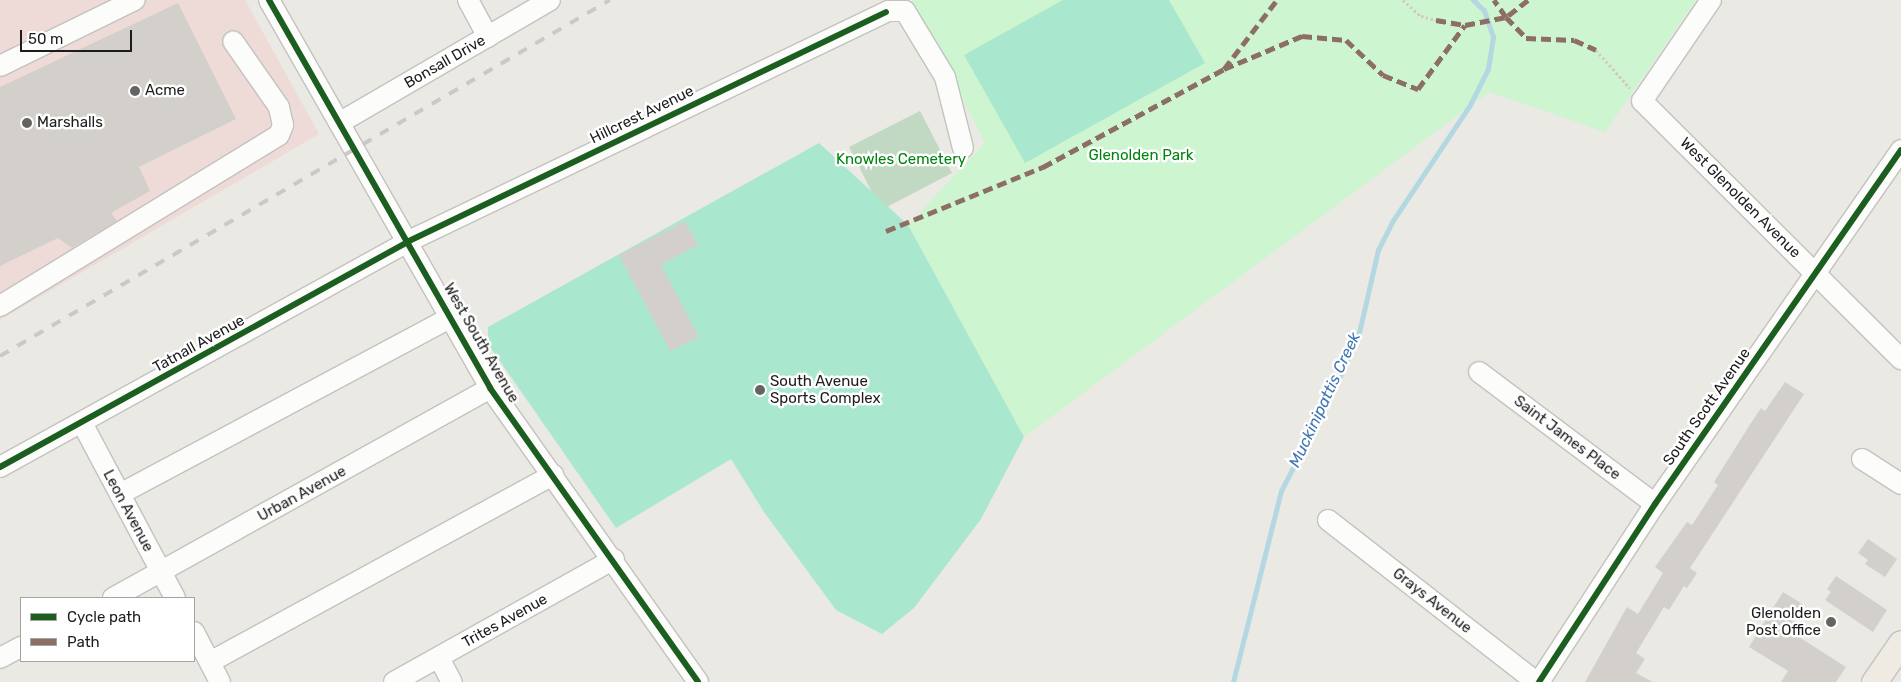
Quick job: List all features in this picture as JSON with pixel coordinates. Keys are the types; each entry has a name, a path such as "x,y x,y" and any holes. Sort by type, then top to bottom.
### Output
{"main road":[{"path":"1874,682 1901,643"}],"street":[{"path":"0,66 135,0"},
{"name":"West South Avenue","path":"269,0 409,241 490,388 614,559 698,682"},
{"path":"468,0 488,37"},
{"name":"Bonsall Drive","path":"339,123 550,0"},
{"path":"1642,101 1711,0"},
{"name":"Hillcrest Avenue","path":"409,241 886,12 905,11 944,77 963,148"},
{"path":"0,306 279,135 283,125 279,107 232,41"},
{"name":"West Glenolden Avenue","path":"1642,101 1901,359"},
{"name":"South Scott Avenue","path":"1537,682 1655,504 1901,150"},
{"name":"Tatnall Avenue","path":"0,467 409,241"},
{"path":"120,494 451,317"},
{"name":"Saint James Place","path":"1480,372 1655,504"},
{"name":"Urban Avenue","path":"115,597 490,388"},
{"name":"Leon Avenue","path":"82,423 174,597"},
{"path":"1862,459 1901,484"},
{"path":"210,662 553,475"},
{"name":"Grays Avenue","path":"1328,520 1537,682"},
{"name":"Trites Avenue","path":"394,682 614,559"},
{"path":"195,634 220,682"},
{"path":"0,658 20,648"},
{"path":"439,658 452,682"}],"path":[{"path":"1402,0 1421,16 1436,20"},
{"path":"1596,50 1642,101"}],"shaded area":[{"path":"0,0 245,0 319,134 0,320"}],"green space":[{"name":"Glenolden Park","path":"912,0 1696,0 1605,132 1489,92 1024,437 908,225 985,143"},
{"path":"1063,0 1169,0 1205,63 1025,163 964,55"},
{"name":"Knowles Cemetery","path":"920,111 952,173 881,210 849,147"},
{"name":"South Avenue Sports Complex","path":"819,143 908,225 1024,437 981,519 914,608 882,634 836,610 764,512 731,459 616,528 488,344 488,327"}],"building":[{"path":"178,3 236,119 139,167 150,191 111,213 117,221 72,248 58,238 0,266 0,87"},
{"path":"685,221 698,245 661,265 699,337 670,351 619,255"},
{"path":"1785,382 1804,394 1690,568 1697,573 1687,588 1684,586 1669,610 1664,607 1636,653 1645,659 1636,673 1653,682 1585,682 1627,607 1638,614 1663,573 1655,567 1687,522 1692,525 1718,485 1714,482 1749,426 1761,408 1765,411"},
{"path":"1868,539 1897,559 1885,577 1865,564 1868,560 1858,553"},
{"path":"1836,576 1887,610 1873,632 1825,600 1831,592 1827,589"},
{"path":"1783,592 1804,605 1788,630 1846,667 1836,682 1781,682 1788,671 1749,647"}],"waterway":[{"name":"Muckinipattis Creek","path":"1233,682 1281,491 1339,378 1359,333 1378,250 1392,222 1470,105 1488,69 1493,37 1484,11 1473,0"}],"railway":[{"path":"0,356 610,0"}],"marked path":[{"path":"886,231 1043,167 1224,69 1277,0"},
{"path":"1436,20 1465,25 1506,17 1494,0"},
{"path":"1528,0 1506,17 1526,38 1574,40 1596,50"},
{"path":"1224,69 1302,36 1346,40 1383,75 1418,89 1465,25"}],"cycle path":[{"path":"269,0 490,388 698,682"},
{"path":"0,467 409,241 886,12"},
{"path":"1539,682 1655,504 1901,150"}],"place":[{"name":"Acme","path":"135,91"},
{"name":"Marshalls","path":"27,123"},
{"name":"South Avenue Sports Complex","path":"760,390"},
{"name":"Glenolden Post Office","path":"1831,622"}]}
